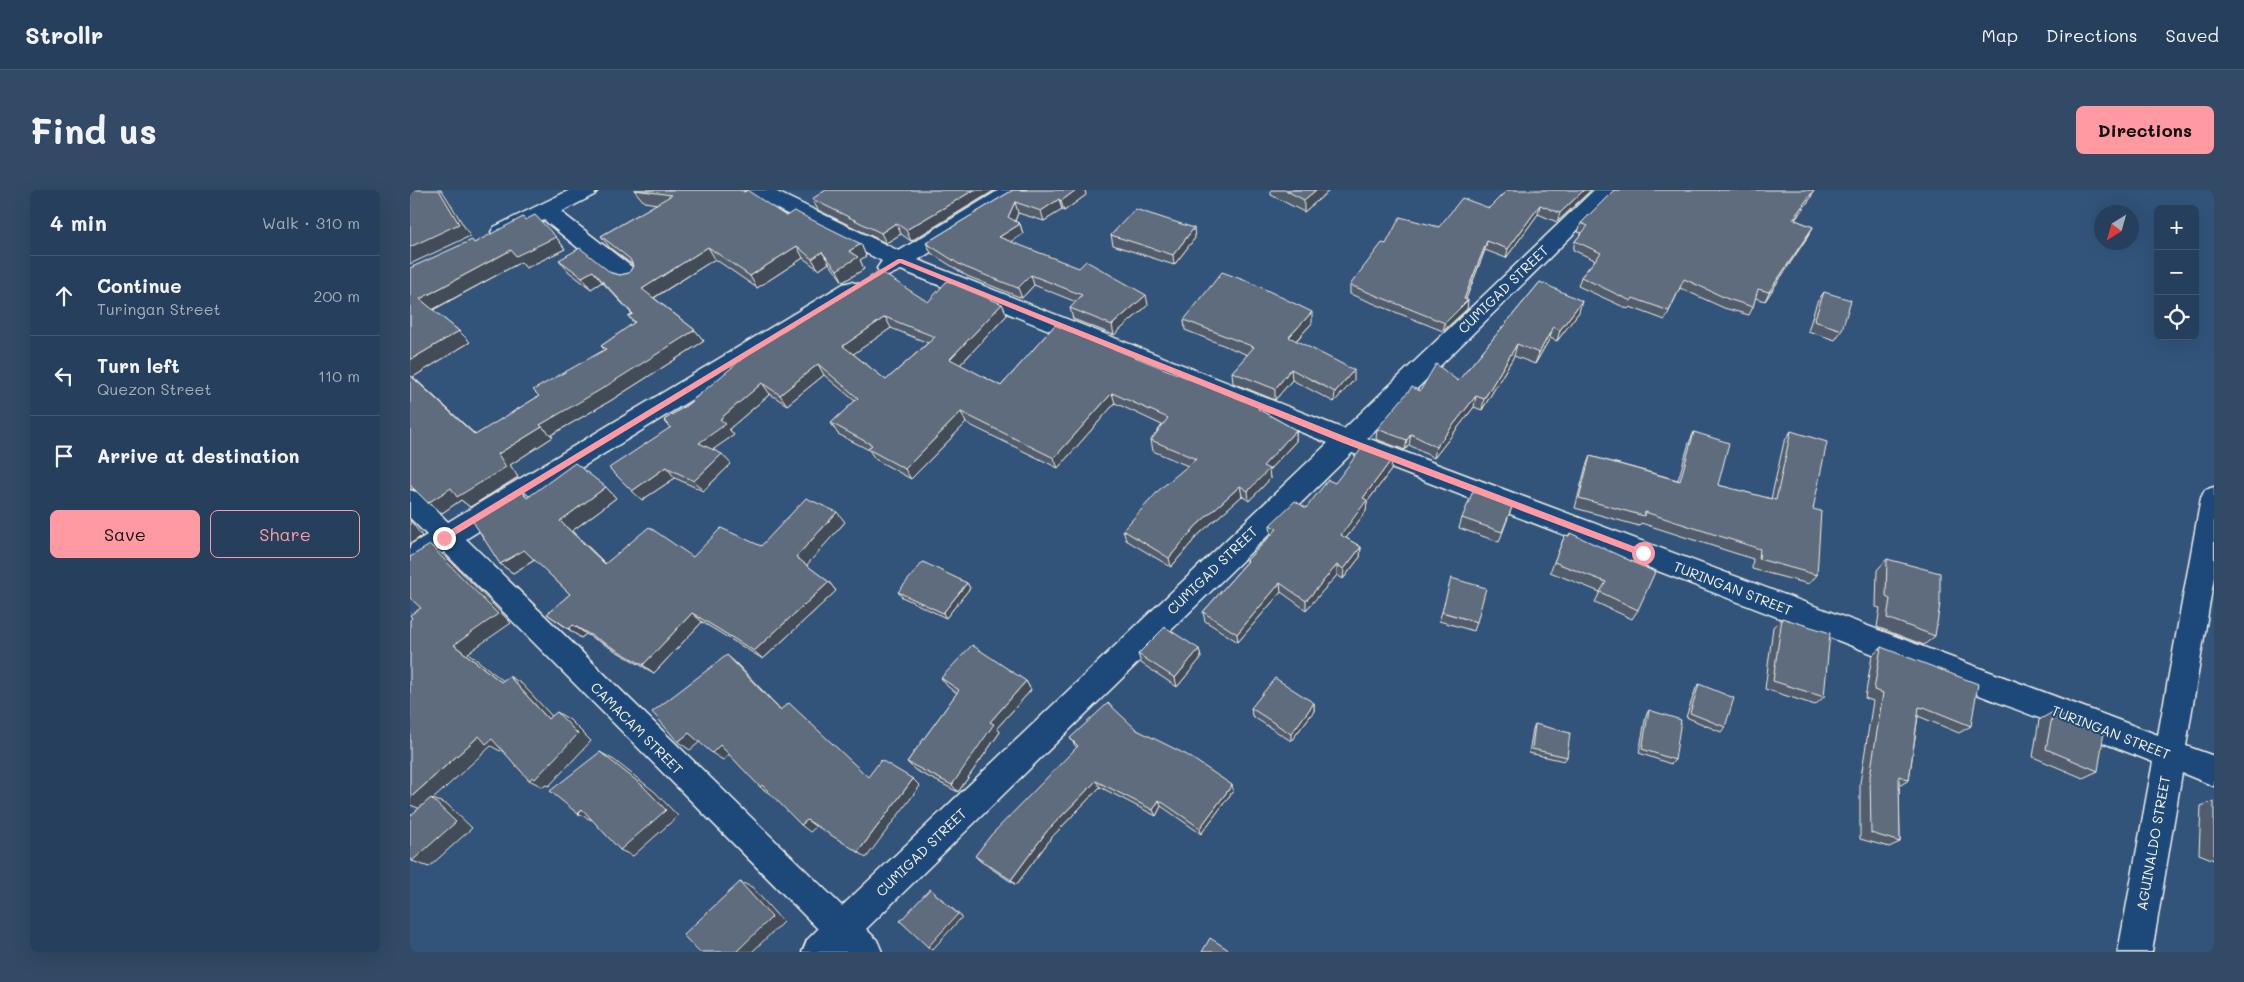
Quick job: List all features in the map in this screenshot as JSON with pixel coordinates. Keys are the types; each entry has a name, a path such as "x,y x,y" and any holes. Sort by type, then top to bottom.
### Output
{"street":[{"path":"487,239 587,190"},
{"name":"TURINGAN STREET","path":"756,190 900,260 1346,440 2214,772"},
{"path":"410,559 1015,190"},
{"name":"CUMIGAD STREET","path":"819,952 1346,440 1607,190"},
{"path":"546,211 629,277"},
{"name":"AGUINALDO STREET","path":"2135,952 2214,498"},
{"name":"CAMACAM STREET","path":"410,501 444,538 865,952"}],"building":[{"path":"410,190 439,190 459,224 410,247"},
{"path":"635,190 740,190 745,192 747,190 786,216 794,211 861,244 849,251 858,257 837,270 822,252 812,259 797,246 750,276 708,247 642,289 695,330 600,390 540,425 542,427 498,454 506,467 457,497 451,488 428,503 410,485 410,375 475,435 539,396 533,390 606,349 601,346 635,322 628,316 633,314 593,271 582,277 559,260 580,248 611,273 620,275 629,273 633,266 630,259 601,236 672,195"},
{"path":"826,190 974,190 906,230 896,223 881,233 812,199"},
{"path":"1013,190 1076,190 1061,201 1059,199 1041,211 1015,202 1008,217 1020,224 999,237 1079,268 1086,261 1146,295 1112,325 1070,308 1082,295 1031,275 1018,288 962,266 926,243"},
{"path":"1285,190 1316,190 1304,200"},
{"path":"1507,190 1584,190 1560,213 1540,205 1508,249 1487,241 1464,299 1468,300 1445,323 1350,285 1382,243 1386,244 1400,217 1439,227 1462,198 1489,208"},
{"path":"1614,190 1814,190 1793,219 1813,227 1769,292 1758,289 1753,307 1728,299 1684,279 1669,311 1633,298 1631,301 1581,277 1601,253 1575,241 1588,226 1581,223"},
{"path":"1135,209 1194,228 1173,255 1111,235"},
{"path":"535,215 556,237 516,256 511,250 420,299 459,331 410,360 410,268 472,240 474,243 523,217 525,220"},
{"path":"879,271 928,302 947,281 1002,304 950,359 1001,386 1055,325 1260,407 1258,409 1296,430 1263,466 1269,469 1248,491 1240,486 1196,526 1169,558 1123,530 1160,489 1196,459 1151,440 1168,418 1112,393 1054,458 961,412 905,469 868,449 872,445 831,423 858,398 818,364 780,395 762,383 720,419 726,424 699,443 722,454 694,481 666,467 632,491 609,468 671,427 664,420 687,405 756,347 805,317 807,318","holes":["885,317 935,337 886,380 843,346"]},
{"path":"1222,272 1252,283 1312,312 1289,337 1354,370 1335,392 1291,369 1275,389 1232,372 1254,347 1184,320"},
{"path":"1540,282 1582,301 1560,330 1553,327 1539,353 1517,344 1484,399 1476,396 1436,447 1411,434 1407,440 1377,429 1412,387 1420,391 1436,364 1458,381"},
{"path":"1824,292 1851,300 1842,330 1814,321"},
{"path":"1791,431 1827,442 1813,509 1821,511 1817,575 1759,559 1760,549 1645,512 1644,516 1579,498 1590,456 1680,481 1694,432 1729,443 1718,485 1776,500"},
{"path":"1362,448 1392,459 1363,498 1367,500 1341,535 1361,547 1344,569 1337,565 1306,601 1280,583 1237,634 1203,612 1247,560 1277,529 1270,525 1295,501 1306,508 1328,480 1335,483"},
{"path":"575,463 606,487 560,521 605,564 649,527 693,557 721,528 761,546 806,498 837,512 796,557 829,582 754,651 692,613 643,665 573,625 569,629 547,614 570,594 524,550 500,564 472,520 521,489 527,498"},
{"path":"1473,491 1512,507 1502,532 1462,518"},
{"path":"1570,533 1655,572 1638,610 1600,592 1606,582 1554,562 1565,535 1569,536"},
{"path":"430,545 498,614 454,645 501,682 509,676 548,719 557,712 578,734 535,779 533,777 529,780 492,739 486,744 479,736 410,798 410,620 412,618 410,615 421,608 410,598 410,557"},
{"path":"1887,559 1940,573 1940,604 1935,636 1887,618 1890,599 1886,597"},
{"path":"923,562 967,583 943,613 898,592"},
{"path":"1451,578 1486,588 1477,622 1442,612"},
{"path":"1782,618 1830,633 1824,697 1773,681"},
{"path":"1165,627 1199,649 1175,678 1138,654"},
{"path":"972,645 1026,681 990,722 994,724 952,785 907,762 959,690 941,678"},
{"path":"1881,647 1978,684 1971,726 1924,707 1919,707 1909,780 1899,776 1900,842 1871,833 1870,776 1883,693 1874,690"},
{"path":"727,655 780,710 789,703 868,777 881,760 913,779 858,852 807,820 801,825 762,785 760,787 720,745 712,753 689,733 678,742 652,712"},
{"path":"1275,678 1314,703 1291,734 1251,708"},
{"path":"1699,684 1734,698 1725,727 1690,713"},
{"path":"1108,703 1137,730 1187,755 1232,785 1200,828 1159,800 1153,810 1096,781 1047,831 1011,880 975,856 991,835 1078,746 1070,738"},
{"path":"1649,710 1681,720 1675,760 1642,749"},
{"path":"2053,712 2104,732 2098,771 2046,749"},
{"path":"1535,724 1570,733 1567,757 1532,749"},
{"path":"600,752 642,785 666,810 620,850 582,809 578,814 550,791"},
{"path":"431,798 456,822 412,861 410,860 410,816"},
{"path":"740,882 772,917 736,952 699,952 683,935"},
{"path":"930,889 958,914 928,947 900,921"},
{"path":"1210,938 1232,952 1202,952"}],"route":[{"path":"444,538 900,260 1346,440 1643,553"}]}
